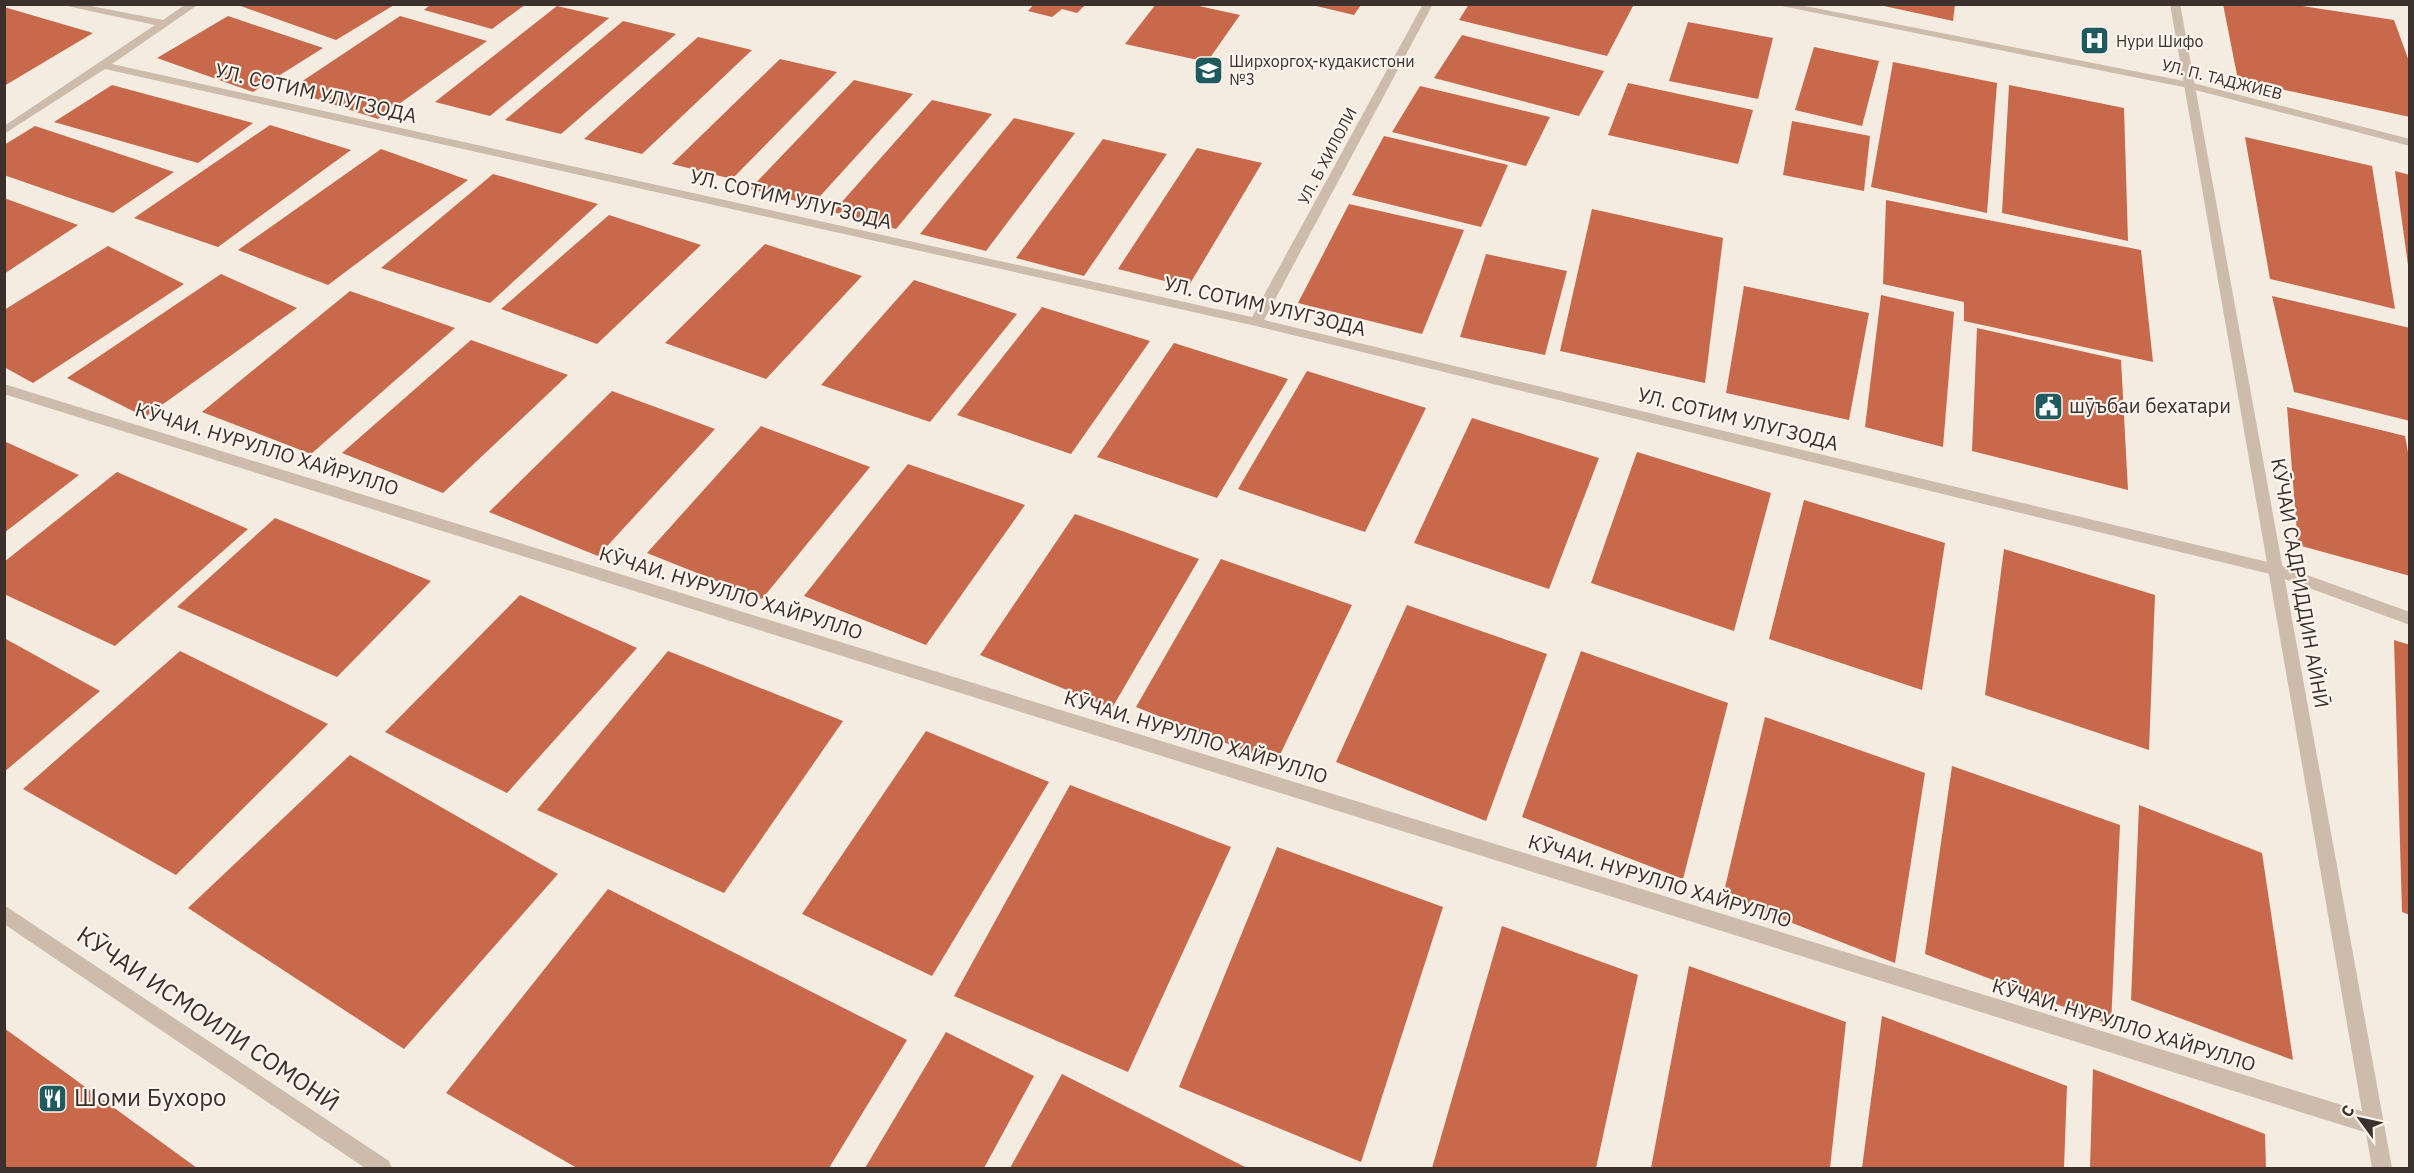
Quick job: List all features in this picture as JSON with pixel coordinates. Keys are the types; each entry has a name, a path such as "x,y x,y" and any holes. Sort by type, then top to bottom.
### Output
{"street":[{"path":"63,4 165,24"},
{"path":"4,131 194,4"},
{"name":"УЛ. Б ХИЛОЛИ","path":"1256,322 1428,4"},
{"name":"УЛ. П. ТАДЖИЕВ","path":"1777,4 2189,85 2409,142"},
{"name":"КӮЧАИ САДРИДДИН АЙНӢ","path":"2175,4 2382,1168"},
{"name":"УЛ. СОТИМ УЛУГЗОДА","path":"103,65 1256,322 2276,570 2409,619"},
{"name":"КӮЧАИ. НУРУЛЛО ХАЙРУЛЛО","path":"4,389 2374,1125"},
{"name":"КӮЧАИ ИСМОИЛИ СОМОНӢ","path":"5,914 382,1168"}],"building":[{"path":"431,4 526,4 492,29 424,10"},
{"path":"1034,4 1086,4 1077,13 1062,9 1052,17 1028,11"},
{"path":"1156,4 1190,4 1240,15 1207,62 1125,44"},
{"path":"1469,4 1626,4 1633,6 1607,56 1459,20"},
{"path":"1875,4 1955,4 1953,21"},
{"path":"2223,4 2289,4 2394,20 2410,64 2410,117 2238,80"},
{"path":"238,5 394,5 336,40"},
{"path":"1312,5 1361,5 1354,15"},
{"path":"557,6 609,18 490,116 435,102"},
{"path":"4,7 93,33 4,86"},
{"path":"228,16 323,48 253,92 157,58"},
{"path":"400,16 487,41 378,119 289,90"},
{"path":"623,21 676,34 561,134 505,120"},
{"path":"1688,22 1773,38 1758,99 1669,81"},
{"path":"1462,35 1604,71 1579,116 1434,78"},
{"path":"698,37 752,50 642,154 584,139"},
{"path":"1814,47 1879,61 1862,126 1795,110"},
{"path":"780,59 837,72 732,179 672,164"},
{"path":"1893,62 1997,83 1987,213 1871,187"},
{"path":"854,80 913,94 812,205 750,189"},
{"path":"1628,83 1753,110 1738,164 1608,135"},
{"path":"112,85 253,123 198,163 54,122"},
{"path":"2009,85 2124,108 2128,241 2002,213"},
{"path":"1420,86 1550,117 1526,166 1392,132"},
{"path":"932,100 992,114 896,229 833,212"},
{"path":"1014,118 1075,133 986,251 920,234"},
{"path":"1792,121 1870,136 1864,191 1783,175"},
{"path":"270,125 351,150 218,247 134,218"},
{"path":"35,126 174,172 113,213 4,175 4,145"},
{"path":"1384,136 1508,165 1481,227 1352,195"},
{"path":"2245,137 2372,166 2395,309 2270,279"},
{"path":"1103,139 1167,154 1084,276 1016,258"},
{"path":"1197,148 1262,163 1188,287 1118,269"},
{"path":"381,149 468,180 328,285 238,250"},
{"path":"2395,171 2410,175 2410,264 2408,265"},
{"path":"493,174 598,204 490,303 381,268"},
{"path":"4,198 78,225 4,274"},
{"path":"1886,200 2141,250 2153,362 1964,321 1964,302 1883,284"},
{"path":"1349,204 1464,230 1422,334 1298,303"},
{"path":"1592,209 1723,238 1705,383 1560,351"},
{"path":"609,215 701,245 597,344 501,309"},
{"path":"765,244 862,276 766,379 665,343"},
{"path":"108,246 184,284 33,383 4,367 4,310"},
{"path":"1486,254 1567,271 1545,355 1460,337"},
{"path":"221,274 297,308 145,417 67,378"},
{"path":"914,280 1017,314 930,422 821,385"},
{"path":"1744,286 1869,313 1849,420 1726,393"},
{"path":"350,291 455,328 311,454 202,412"},
{"path":"1881,295 1954,312 1943,447 1865,427"},
{"path":"2272,296 2410,328 2410,421 2294,392"},
{"path":"1042,307 1150,341 1071,454 957,415"},
{"name":"шӯъбаи бехатари","path":"1977,328 2121,360 2128,490 1972,451"},
{"path":"471,340 568,375 443,493 342,453"},
{"path":"1174,343 1288,379 1217,498 1097,457"},
{"path":"1307,371 1426,408 1365,532 1238,489"},
{"path":"612,391 715,429 598,556 489,512"},
{"path":"2287,407 2405,436 2410,463 2410,576 2298,545"},
{"path":"1472,418 1599,458 1549,589 1414,543"},
{"path":"761,426 870,467 762,599 647,553"},
{"path":"4,443 79,475 4,533"},
{"path":"1637,452 1771,493 1734,631 1591,583"},
{"path":"908,464 1025,505 926,645 804,596"},
{"path":"117,472 248,529 115,646 4,594 4,562"},
{"path":"1804,500 1945,543 1922,690 1769,639"},
{"path":"1075,514 1199,559 1112,708 980,655"},
{"path":"275,518 431,581 337,677 177,607"},
{"path":"2004,549 2155,595 2149,750 1985,695"},
{"path":"1221,559 1352,605 1276,763 1136,707"},
{"path":"520,595 637,648 507,793 385,732"},
{"path":"1407,605 1547,654 1486,821 1336,762"},
{"path":"4,638 100,691 4,772"},
{"path":"2394,640 2410,645 2410,915 2402,912"},
{"path":"180,651 328,724 176,875 23,789"},
{"path":"668,651 843,721 724,893 537,810"},
{"path":"1581,651 1728,703 1683,879 1522,817"},
{"path":"1765,717 1925,773 1895,963 1723,896"},
{"path":"926,731 1049,782 932,976 802,914"},
{"path":"350,755 558,874 404,1049 188,908"},
{"path":"1952,766 2120,825 2111,1025 1925,954"},
{"path":"1070,785 1231,847 1128,1072 954,996"},
{"path":"2139,805 2262,853 2293,1060 2131,1000"},
{"path":"1277,847 1443,907 1361,1162 1179,1087"},
{"path":"608,889 907,1040 829,1168 577,1168 446,1093"},
{"path":"1502,926 1638,975 1596,1168 1432,1168"},
{"path":"1689,966 1846,1022 1830,1168 1651,1168"},
{"path":"1882,1016 2067,1086 2064,1168 1862,1168"},
{"name":"Шоми Бухоро","path":"4,1028 197,1168 4,1168"},
{"path":"946,1032 1034,1076 984,1168 865,1168"},
{"path":"2093,1069 2265,1134 2266,1168 2090,1168"},
{"path":"1062,1074 1247,1168 1010,1168"}],"place":[{"name":"Нури Шифо","path":"2095,41"},
{"name":"Ширхоргоҳ-кудакистони №3","path":"1208,70"},
{"name":"шӯъбаи бехатари","path":"2048,406"},
{"name":"Шоми Бухоро","path":"53,1098"}]}
